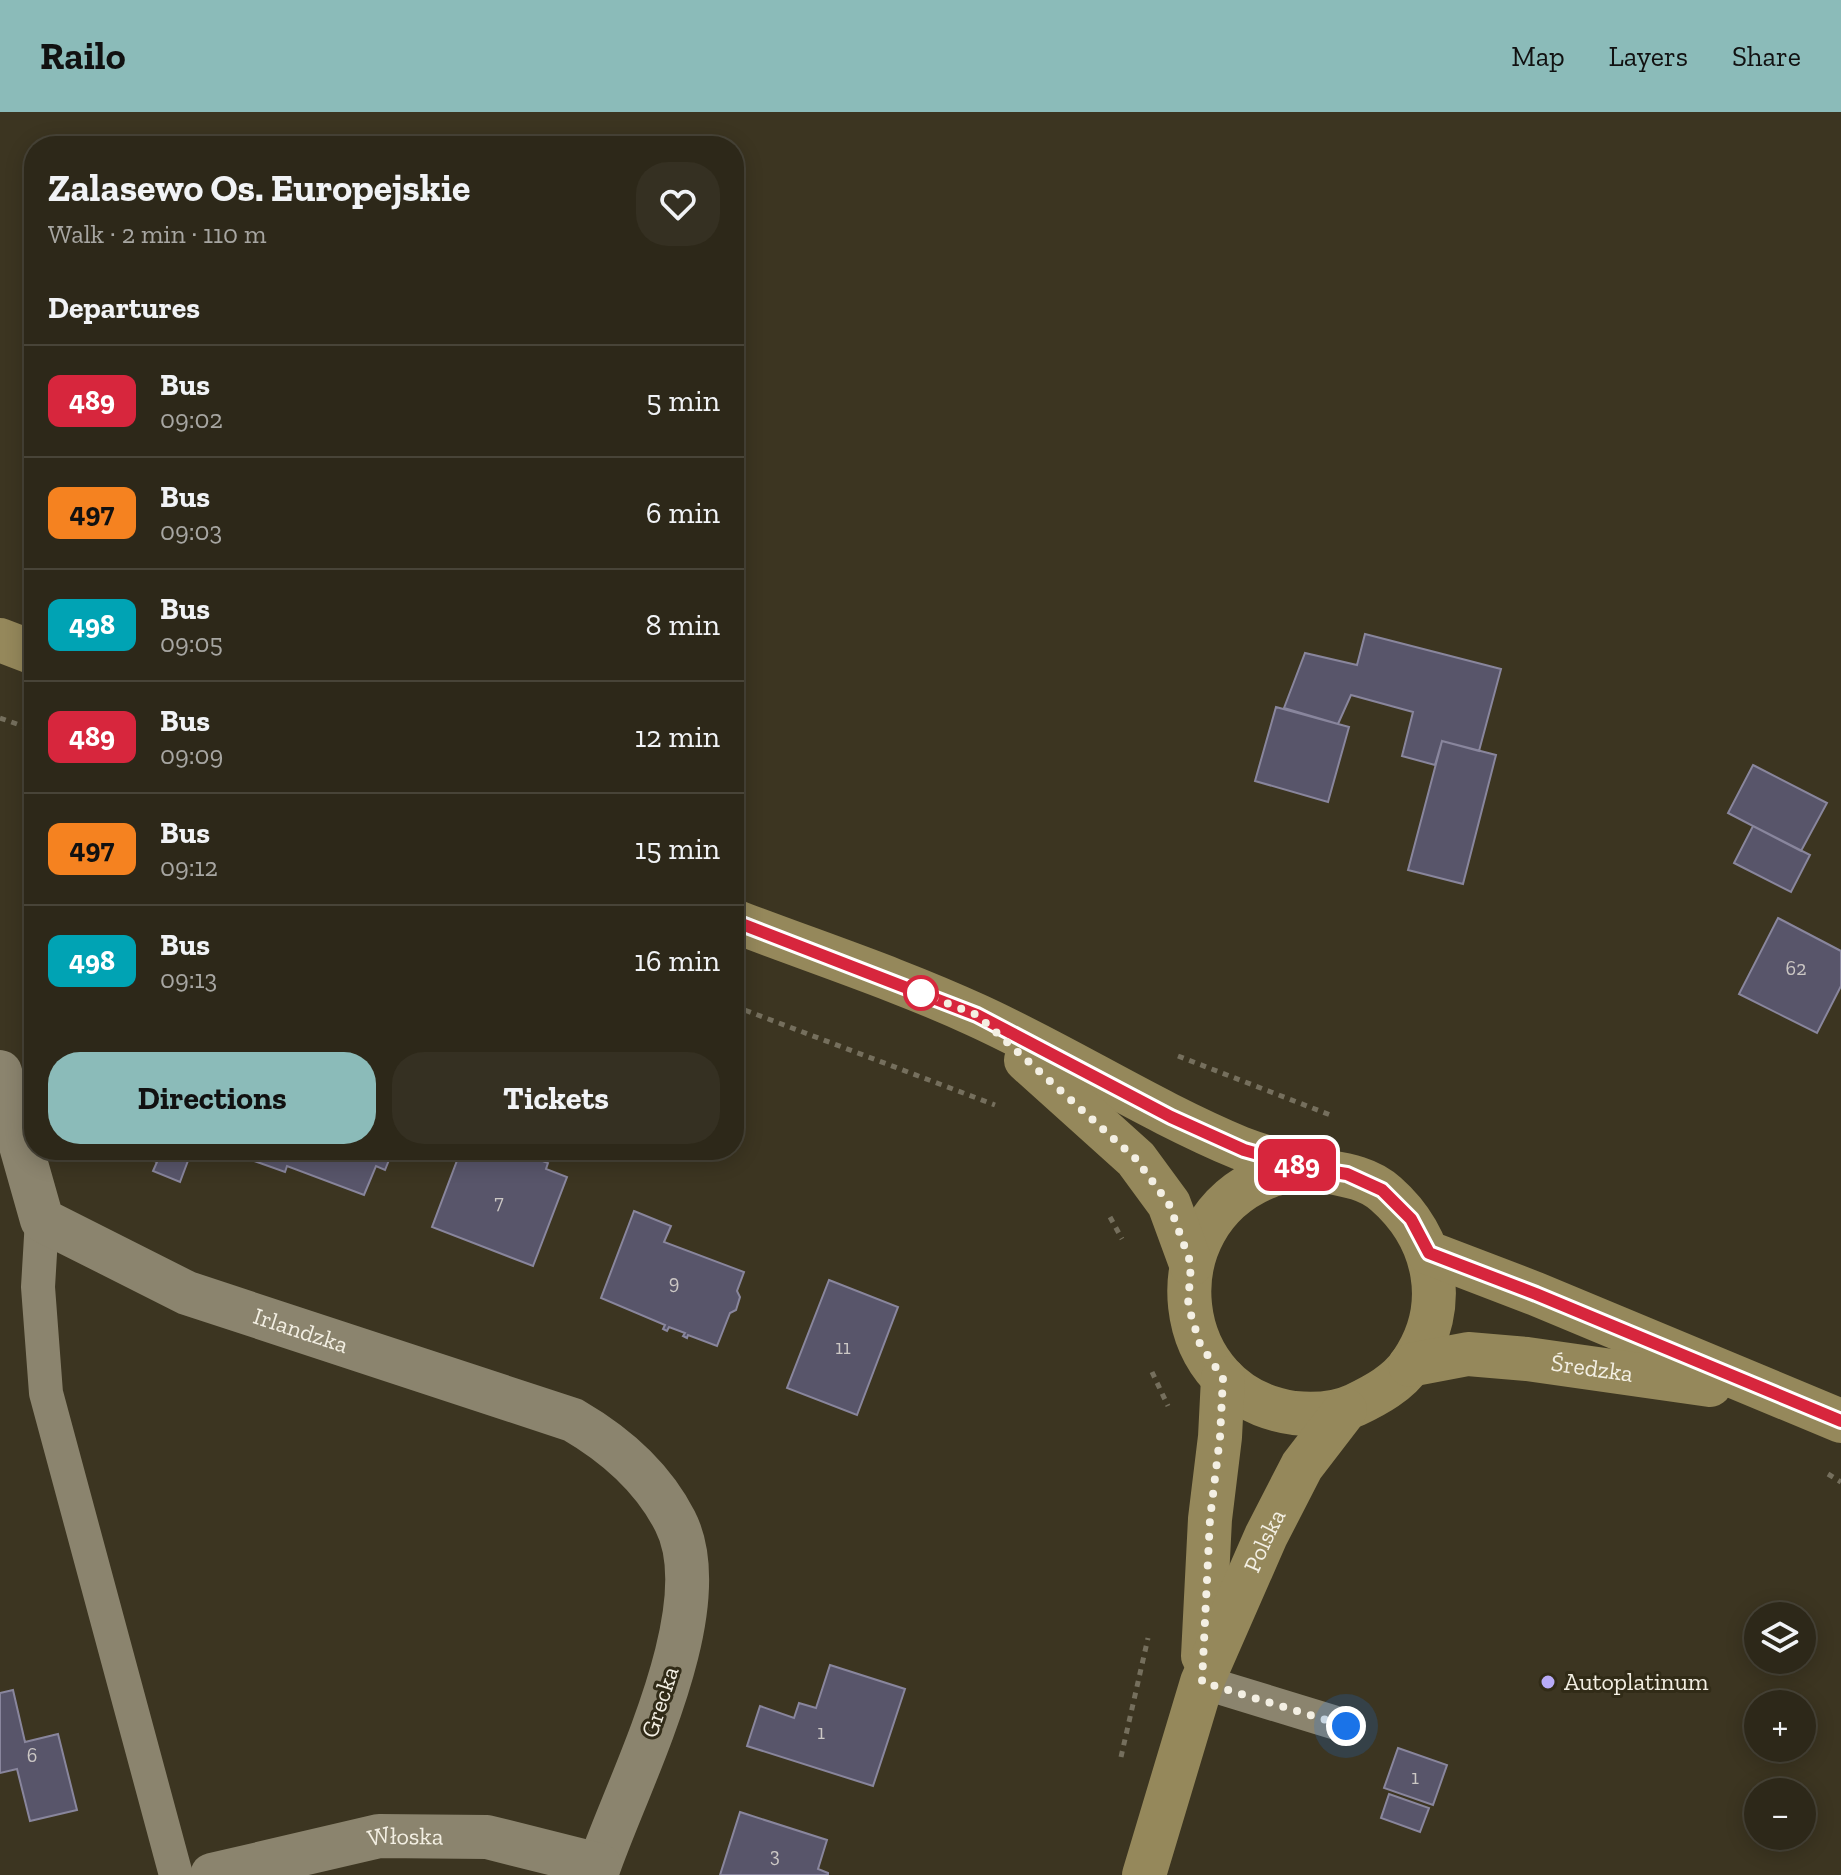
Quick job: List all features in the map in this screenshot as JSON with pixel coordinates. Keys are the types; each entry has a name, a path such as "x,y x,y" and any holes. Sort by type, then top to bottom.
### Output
{"street":[{"path":"0,640 24,649"},
{"path":"744,925 977,1015 1171,1117 1244,1150 1308,1168 1347,1174 1382,1190 1411,1219 1429,1253 1435,1291 1428,1330 1410,1365 1381,1392 1345,1410 1312,1415 1280,1411 1249,1398 1223,1378 1200,1344 1188,1305 1191,1264 1206,1227 1233,1196 1268,1176 1308,1168"},
{"path":"977,1015 1136,1159 1169,1204 1191,1264"},
{"path":"0,1072 24,1157"},
{"path":"25,1160 42,1220"},
{"name":"Irlandzka","path":"42,1220 187,1293 573,1420 607,1440 646,1476 677,1523"},
{"name":"Średzka","path":"1429,1253 1536,1294 1772,1395 1841,1421"},
{"name":"Średzka","path":"1410,1365 1468,1354 1527,1359 1772,1395"},
{"name":"Polska","path":"1202,1682 1210,1519 1220,1437 1223,1378"},
{"name":"Polska","path":"1144,1875 1202,1682 1266,1536 1302,1466 1345,1410"},
{"name":"Grecka","path":"598,1870 664,1699 688,1601 685,1559 677,1523"},
{"name":"Włoska","path":"212,1875 379,1836 487,1837 598,1870"}],"lane":[{"path":"42,1220 38,1287 46,1393 176,1875"},
{"path":"1202,1682 1346,1726"}],"path":[{"path":"0,718 24,726"},
{"path":"744,1010 1003,1110"},
{"path":"1108,1207 1111,1222 1124,1241"},
{"path":"1147,1359 1171,1413"},
{"path":"1816,1466 1841,1482"}],"building":[{"path":"1365,634 1501,669 1479,751 1442,741 1435,765 1402,756 1413,712 1351,695 1338,724 1284,708 1305,653 1357,665"},
{"path":"1276,707 1349,727 1328,802 1255,781"},
{"path":"1442,741 1496,755 1463,884 1408,870"},
{"path":"1753,765 1827,803 1801,851 1728,813"},
{"path":"1753,826 1810,855 1791,892 1734,863"},
{"path":"1778,918 1841,951 1841,986 1817,1033 1739,994"},
{"path":"152,1160 188,1160 180,1182 153,1171 157,1162"},
{"path":"252,1160 389,1160 385,1170 376,1166 364,1195 287,1166 285,1172"},
{"path":"457,1160 540,1160 548,1163 546,1169 567,1177 533,1266 432,1227"},
{"path":"634,1211 671,1226 664,1242 744,1272 737,1291 740,1297 736,1310 730,1313 717,1346 688,1335 687,1338 683,1336 685,1333 669,1327 667,1331 663,1329 665,1325 601,1298"},
{"path":"829,1280 898,1307 857,1415 787,1388"},
{"path":"830,1665 905,1689 873,1786 747,1746 760,1706 794,1718 799,1703 816,1708"},
{"path":"13,1690 25,1742 58,1734 77,1810 30,1821 17,1769 0,1773 0,1693"},
{"path":"1398,1748 1447,1765 1433,1805 1384,1788"},
{"path":"1389,1794 1429,1808 1420,1832 1381,1818"},
{"path":"740,1812 827,1840 818,1869 828,1875 720,1875"}],"bus line":[{"name":"489","path":"744,925 977,1015 1171,1117 1244,1150 1308,1168 1347,1174 1382,1190 1411,1219 1429,1253 1536,1294 1772,1395 1841,1421"}],"place":[{"name":"Autoplatinum","path":"1548,1682"}],"route":[{"path":"921,993 977,1015 1136,1159 1169,1204 1191,1264 1188,1305 1200,1344 1223,1378 1220,1437 1210,1519 1202,1682 1346,1726"}]}
